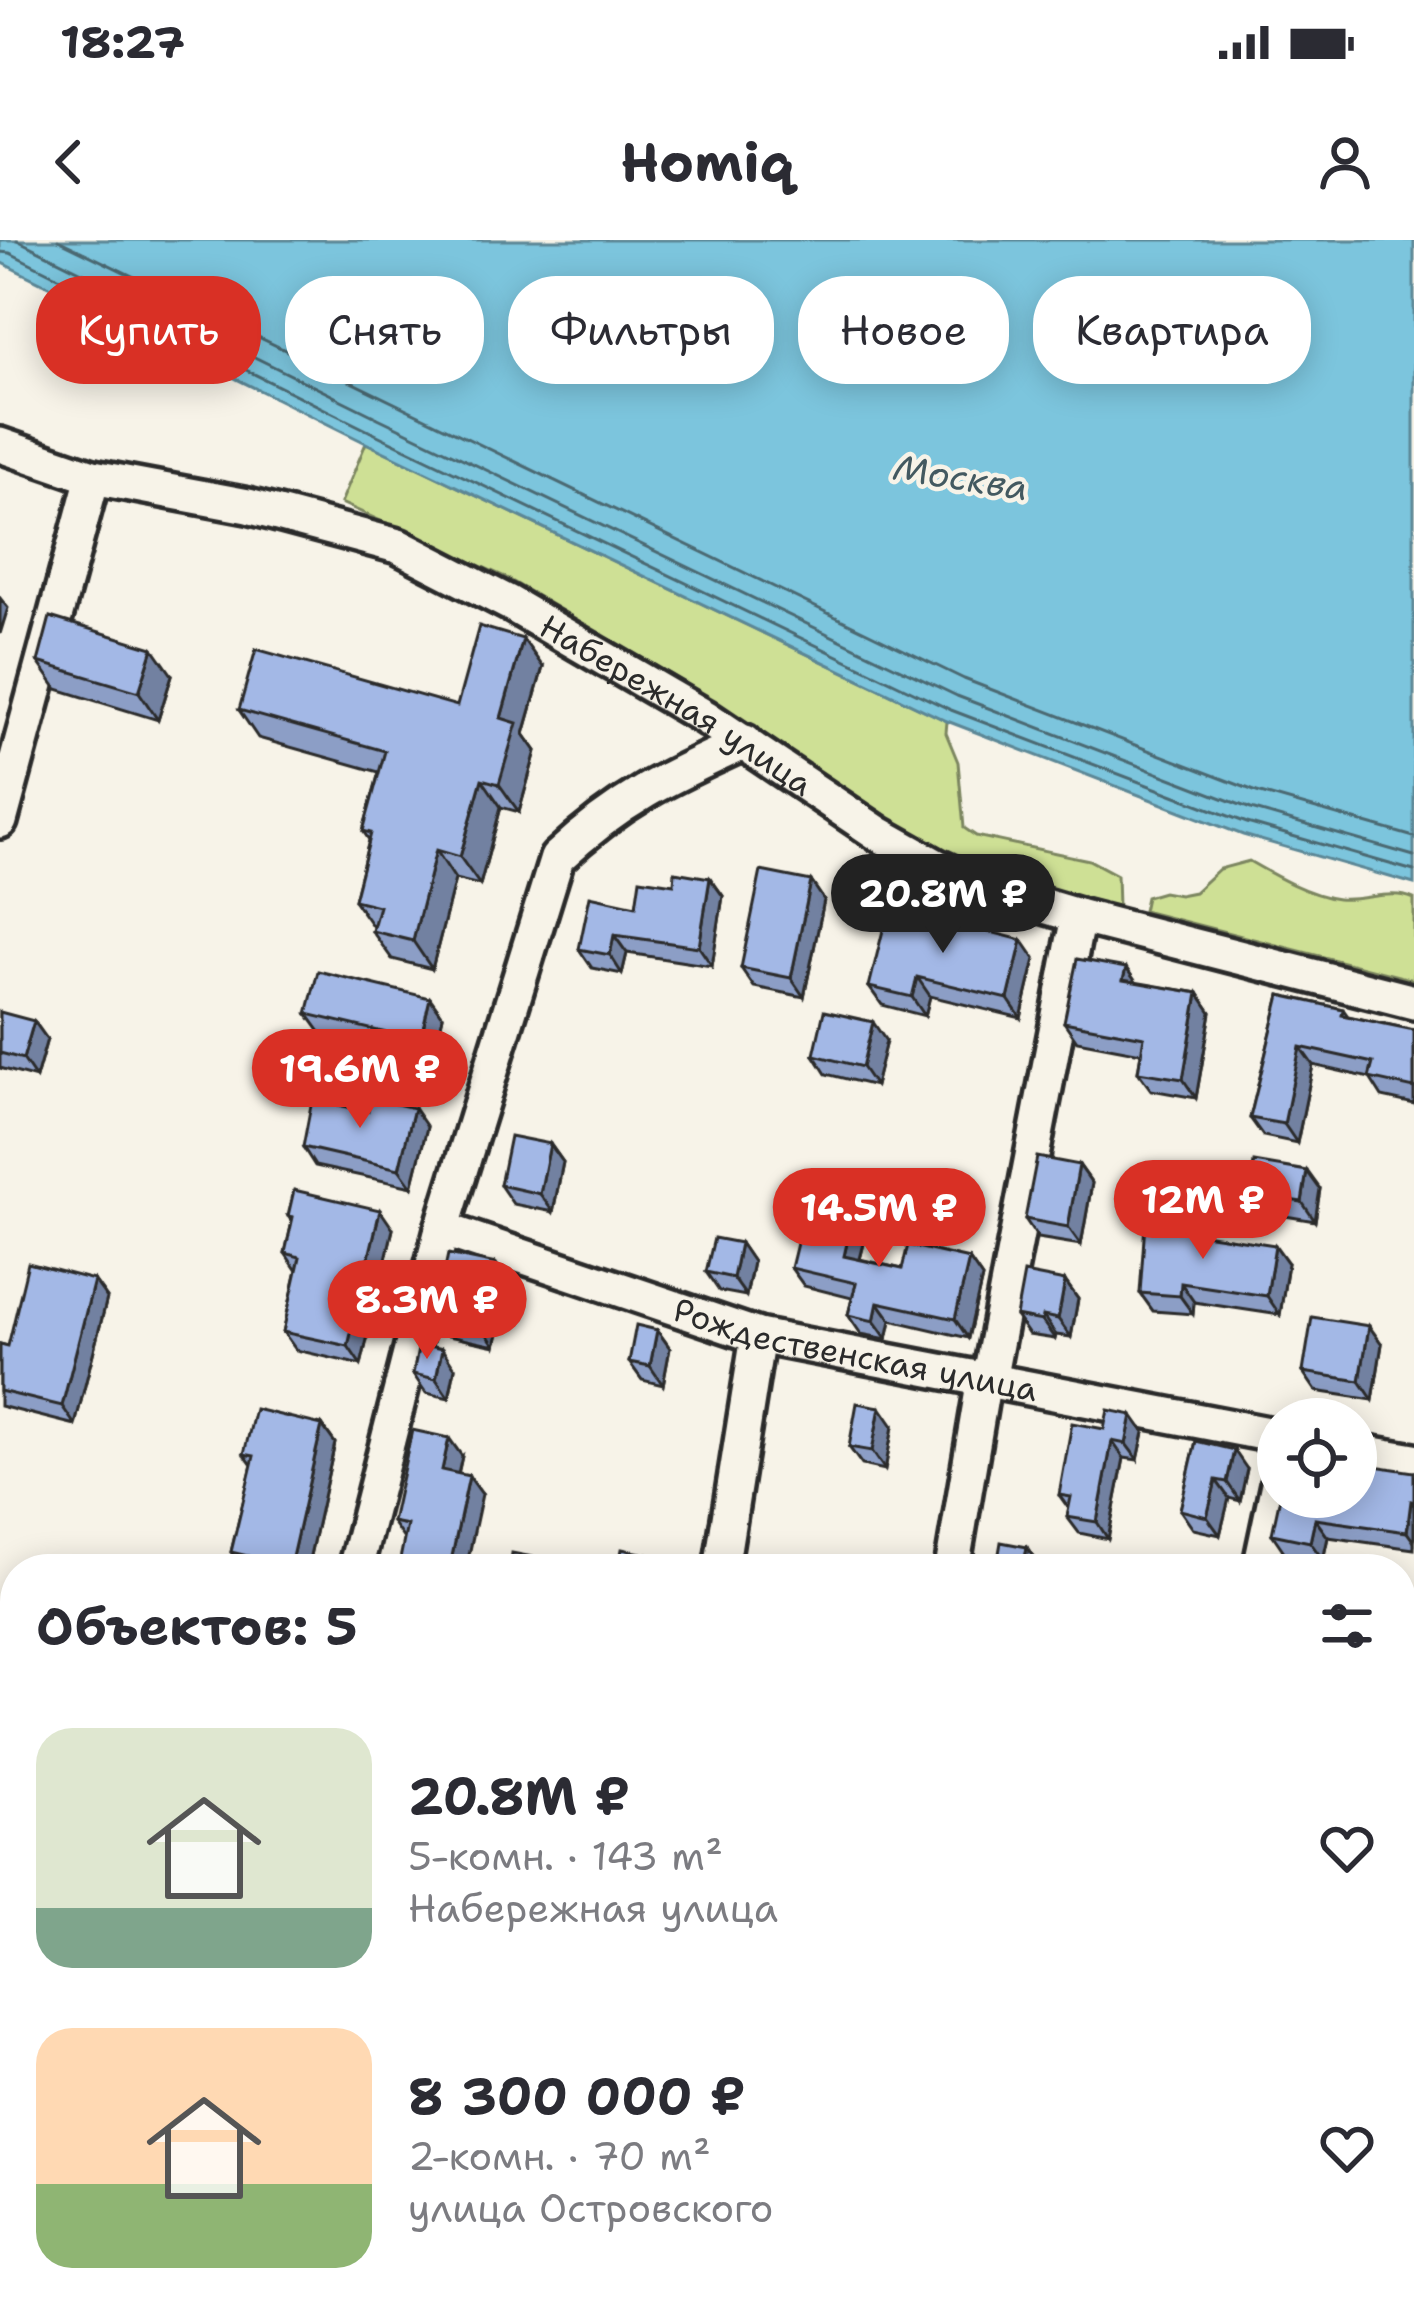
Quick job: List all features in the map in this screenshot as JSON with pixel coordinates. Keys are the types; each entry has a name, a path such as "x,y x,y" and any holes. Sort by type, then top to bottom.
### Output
{"street":[{"name":"Набережная улица","path":"0,445 93,477 248,506 398,546 509,603 745,742 879,835 984,888 1414,1002"},
{"path":"0,821 93,477"},
{"path":"359,1554 442,1229 557,858 593,824 651,784 745,742"},
{"path":"955,1554 984,1379 992,1365 1078,916"},
{"name":"Рождественская улица","path":"442,1229 758,1336 1257,1432"},
{"path":"723,1554 758,1336"},
{"path":"1377,1455 1414,1461"},
{"path":"1263,1554 1271,1518"}],"green space":[{"path":"366,443 947,721 946,733 958,762 964,828 976,836 1089,860 1117,875 1118,907 972,868 887,823 692,687 503,576 341,503"},
{"path":"1249,861 1327,897 1414,899 1414,980 1143,911 1146,897 1194,892 1219,869"}],"water":[{"name":"Москва","path":"0,240 1414,240 1414,884 1243,835 947,721 247,384 261,384 261,276 36,276 36,280 0,262"}],"building":[{"path":"50,617 153,648 139,692 38,662"},
{"path":"479,626 523,639 501,718 517,723 499,784 482,779 460,857 436,850 413,941 372,931 379,906 354,900 371,833 363,831 385,751 239,710 256,649 457,706"},
{"path":"761,871 811,881 791,978 741,968"},
{"path":"675,872 710,878 699,947 614,935 610,955 579,949 590,896 636,906 640,879 674,884"},
{"path":"889,906 1022,940 1008,999 917,977 912,997 869,987"},
{"path":"1077,959 1126,968 1123,980 1198,993 1183,1079 1138,1072 1144,1037 1064,1022"},
{"path":"318,971 430,998 420,1041 307,1014"},
{"path":"1280,995 1343,1009 1342,1015 1414,1030 1414,1088 1369,1078 1373,1063 1300,1047 1284,1124 1250,1118"},
{"path":"824,1011 873,1022 862,1067 814,1055"},
{"path":"0,1012 34,1021 23,1059 0,1053"},
{"path":"371,1098 414,1108 399,1169 303,1147 312,1100 368,1111"},
{"path":"510,1136 550,1144 540,1194 500,1185"},
{"path":"1037,1157 1079,1165 1068,1227 1025,1219"},
{"path":"1254,1162 1307,1171 1302,1202 1249,1194"},
{"path":"294,1190 380,1210 348,1346 283,1332 300,1257 285,1253"},
{"path":"806,1206 853,1217 844,1256 902,1269 908,1245 969,1259 955,1319 878,1302 874,1321 848,1315 856,1283 791,1268"},
{"path":"1145,1224 1184,1226 1184,1231 1275,1245 1267,1296 1181,1283 1180,1296 1140,1293"},
{"path":"714,1238 740,1243 733,1278 706,1272"},
{"path":"448,1254 496,1264 482,1327 435,1317"},
{"path":"28,1263 94,1280 62,1406 0,1391 0,1344 8,1346"},
{"path":"1024,1273 1065,1281 1058,1319 1016,1316"},
{"path":"1312,1317 1369,1326 1360,1381 1303,1372"},
{"path":"636,1325 657,1330 650,1366 629,1362"},
{"path":"419,1344 442,1349 436,1379 413,1374"},
{"path":"857,1403 880,1407 872,1451 849,1447"},
{"path":"255,1409 322,1425 293,1554 231,1552 254,1456 244,1454"},
{"path":"1108,1410 1132,1415 1126,1444 1112,1441 1097,1522 1067,1517 1071,1497 1059,1495 1072,1423 1104,1429"},
{"path":"412,1430 449,1438 442,1470 469,1476 452,1554 401,1554 407,1525 392,1522"},
{"path":"1196,1441 1234,1450 1227,1482 1216,1480 1207,1517 1180,1510"},
{"path":"1377,1466 1414,1472 1407,1532 1315,1519 1310,1542 1272,1534 1275,1518 1377,1518"},
{"path":"1001,1542 1027,1547 1026,1554 999,1554"}]}
